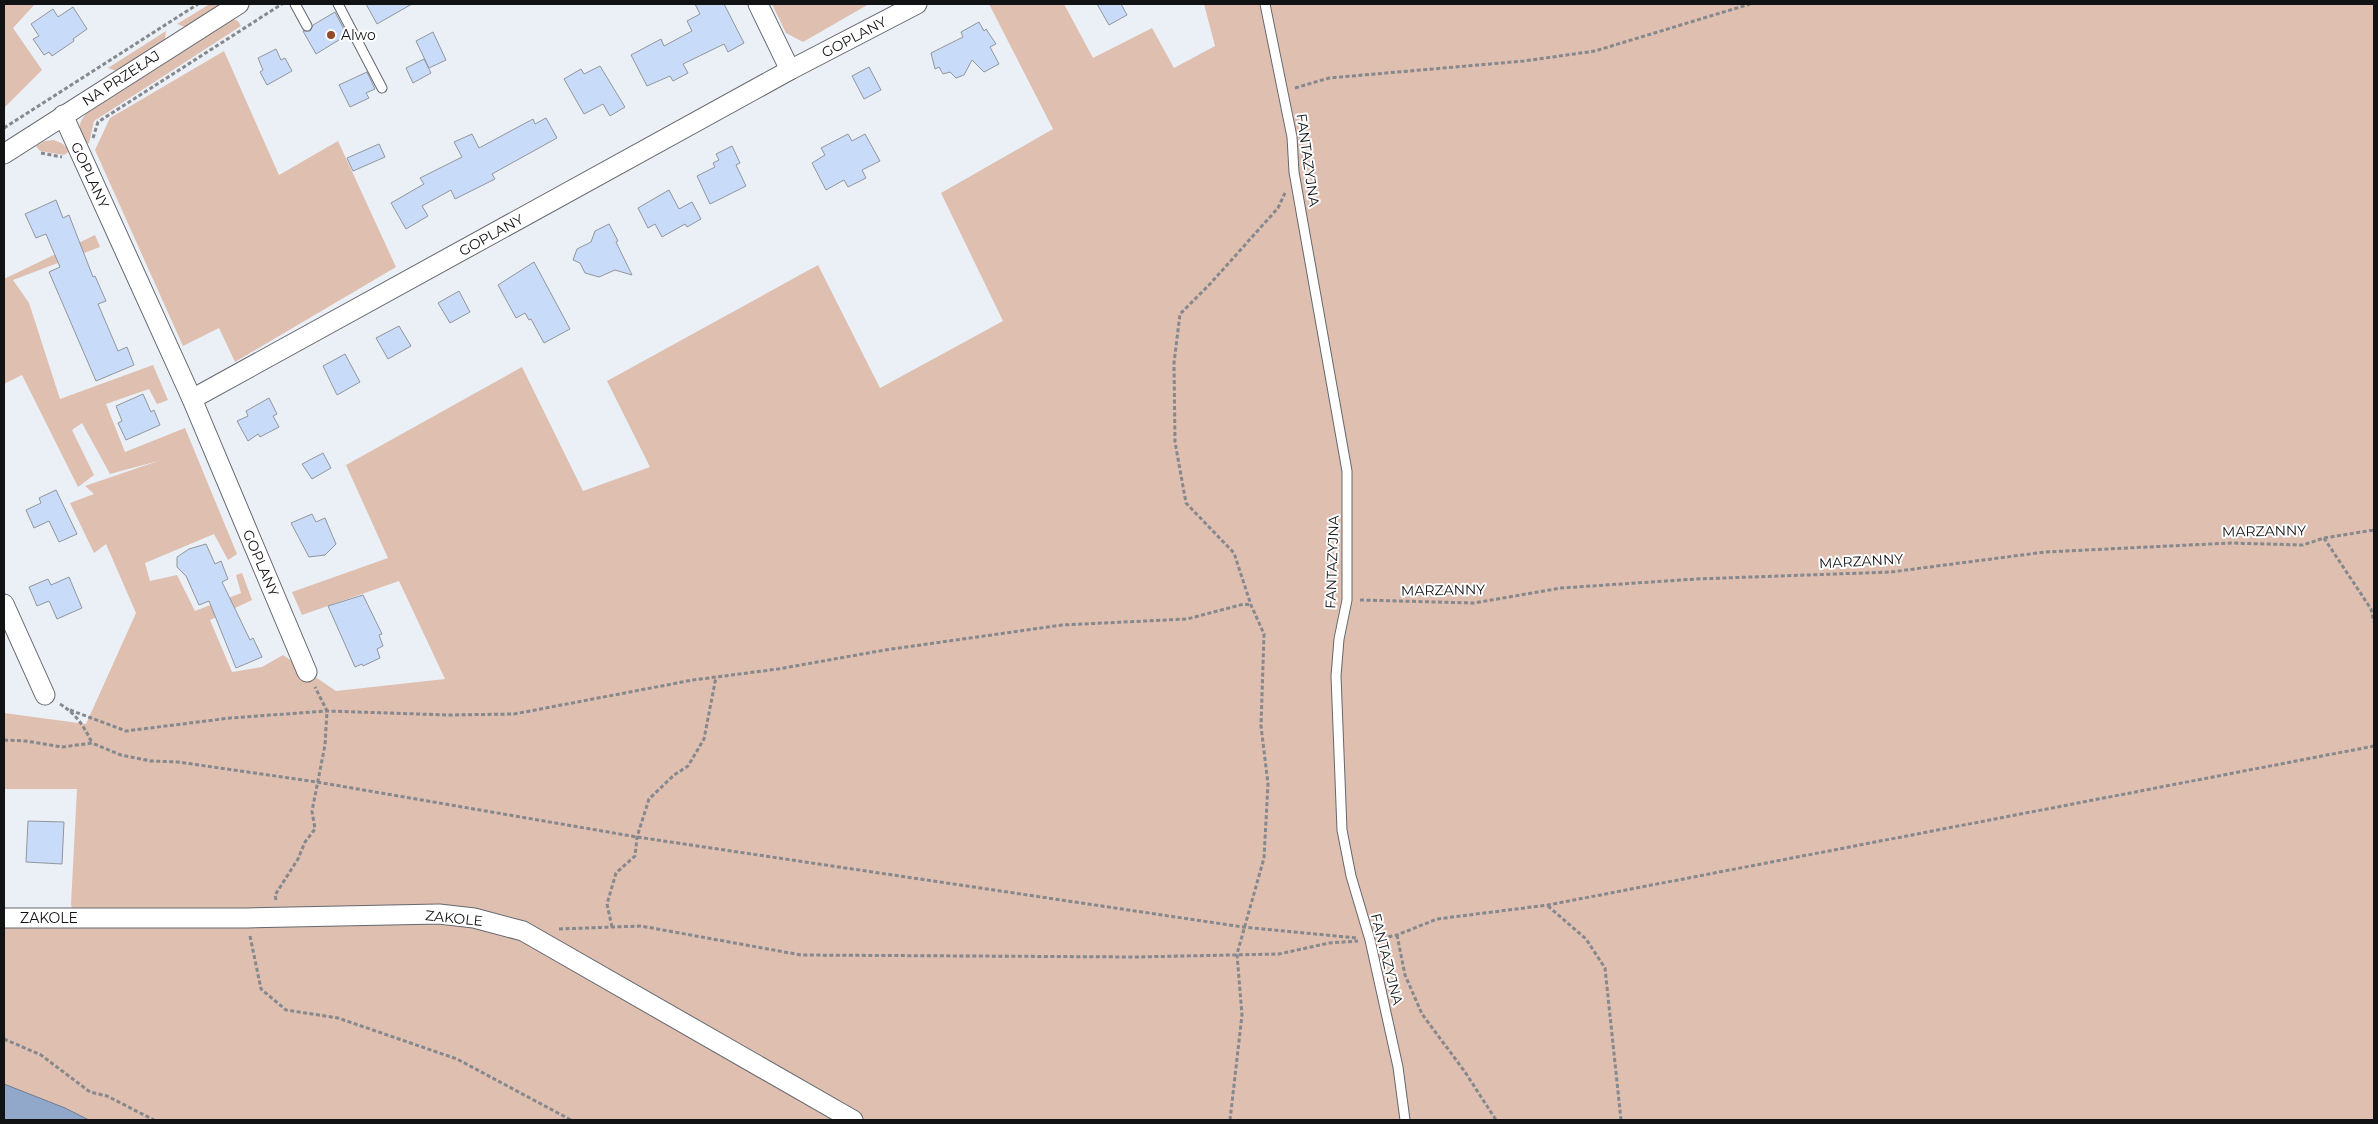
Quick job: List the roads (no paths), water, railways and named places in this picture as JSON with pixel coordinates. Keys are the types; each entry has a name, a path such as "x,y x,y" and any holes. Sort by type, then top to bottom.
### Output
{"street":[{"name":"NA PRZEŁAJ","path":"4,154 239,4"},
{"path":"758,4 790,70"},
{"name":"GOPLANY","path":"192,399 790,70 917,4"},
{"name":"GOPLANY","path":"63,115 192,399 307,672"},
{"path":"4,604 45,695"},
{"name":"ZAKOLE","path":"4,918 279,918 438,914 474,918 523,931 853,1120"}],"lane":[{"path":"295,4 307,26"},
{"path":"338,4 382,88"},
{"name":"FANTAZYJNA","path":"1265,4 1292,137 1294,172 1347,471 1347,600 1339,639 1336,676 1342,830 1351,876 1370,940 1398,1067 1405,1120"}],"water":[{"path":"4,1084 65,1108 89,1120 4,1120"}],"place":[{"name":"Alwo","path":"331,35"}]}
